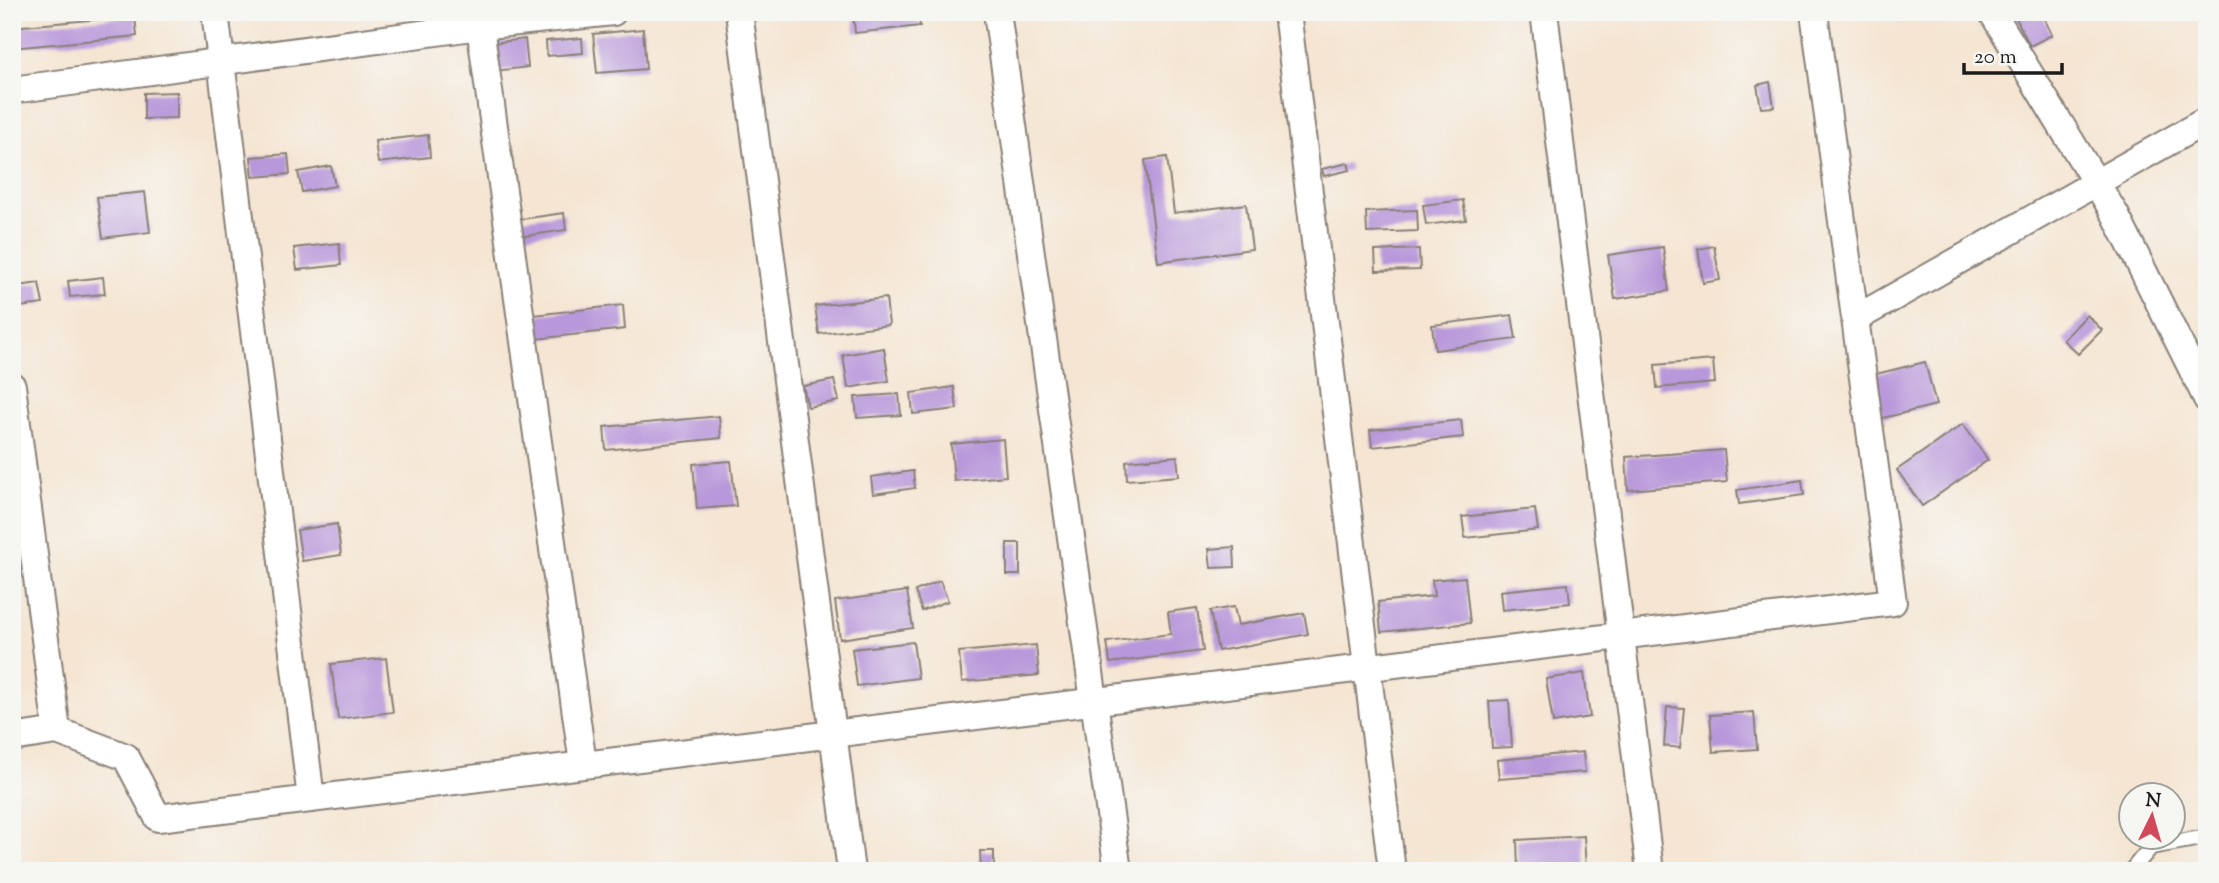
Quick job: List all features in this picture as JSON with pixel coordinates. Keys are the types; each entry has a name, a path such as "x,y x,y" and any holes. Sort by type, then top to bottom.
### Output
{"street":[{"path":"215,12 312,799"},
{"path":"12,90 221,62 479,19 613,12"},
{"path":"739,12 851,871"},
{"path":"997,12 1118,871"},
{"path":"1287,12 1392,871"},
{"path":"1544,12 1650,871"},
{"path":"12,738 57,731 126,757 158,818 1893,602 1814,12"},
{"path":"1992,12 2115,214 2207,399"},
{"path":"479,19 583,764"},
{"path":"1856,319 2207,120"},
{"path":"12,386 15,427 57,731"}],"lane":[{"path":"2131,871 2151,847 2207,838"}],"building":[{"path":"853,12 918,12 920,26 855,33"},
{"path":"2013,12 2055,12 2044,18 2052,35 2030,46"},
{"path":"135,16 137,36 12,48 12,27"},
{"path":"643,29 646,69 597,73 593,34"},
{"path":"582,38 583,53 547,56 546,41"},
{"path":"525,39 528,67 495,71 492,43"},
{"path":"1770,82 1774,107 1761,108 1757,85"},
{"path":"177,92 177,118 144,119 144,93"},
{"path":"428,135 430,157 378,163 375,141"},
{"path":"288,154 290,174 253,177 251,157"},
{"path":"1167,157 1174,213 1246,204 1252,249 1158,262 1145,160"},
{"path":"1348,163 1350,170 1324,176 1322,169"},
{"path":"331,166 335,186 302,192 298,172"},
{"path":"145,192 150,232 103,238 97,197"},
{"path":"1463,200 1466,220 1426,225 1423,205"},
{"path":"1417,210 1418,231 1367,233 1366,212"},
{"path":"564,213 566,230 518,237 515,220"},
{"path":"339,243 341,265 297,270 294,248"},
{"path":"1714,246 1720,280 1703,283 1698,249"},
{"path":"1663,247 1669,291 1615,299 1608,255"},
{"path":"1419,249 1420,270 1376,271 1375,251"},
{"path":"103,277 105,294 70,297 68,281"},
{"path":"39,283 43,304 12,308 12,287"},
{"path":"886,298 889,325 819,334 815,306"},
{"path":"623,305 625,329 536,339 534,315"},
{"path":"1512,315 1516,339 1435,350 1432,325"},
{"path":"2087,315 2102,330 2078,354 2063,340"},
{"path":"884,348 889,381 848,388 843,355"},
{"path":"1713,360 1715,383 1657,388 1655,365"},
{"path":"1925,362 1936,405 1883,418 1872,375"},
{"path":"834,380 839,401 808,407 803,386"},
{"path":"954,387 957,409 913,414 911,393"},
{"path":"899,394 901,415 857,418 855,397"},
{"path":"719,416 721,438 606,450 604,427"},
{"path":"1461,420 1463,437 1372,447 1370,430"},
{"path":"1963,424 1988,460 1922,506 1897,470"},
{"path":"1003,439 1006,476 954,481 951,444"},
{"path":"1724,450 1727,482 1628,490 1626,457"},
{"path":"1177,456 1179,476 1127,480 1126,461"},
{"path":"731,461 736,506 697,509 693,464"},
{"path":"913,471 915,488 873,494 871,477"},
{"path":"1802,480 1804,495 1739,504 1737,490"},
{"path":"1535,509 1538,530 1465,538 1462,517"},
{"path":"337,524 341,555 302,561 297,530"},
{"path":"1007,543 1020,543 1020,575 1007,575"},
{"path":"1234,547 1235,567 1211,568 1209,549"},
{"path":"1465,577 1470,623 1381,632 1378,602 1434,596 1432,580"},
{"path":"940,581 948,601 922,611 915,591"},
{"path":"1568,584 1570,603 1502,610 1500,591"},
{"path":"907,591 913,628 840,639 835,601"},
{"path":"1234,607 1238,625 1304,613 1308,634 1218,651 1210,611"},
{"path":"1197,608 1203,651 1110,663 1107,642 1171,634 1168,612"},
{"path":"913,642 918,678 857,686 852,649"},
{"path":"1036,645 1039,675 962,682 959,652"},
{"path":"386,658 393,712 338,719 331,664"},
{"path":"1584,673 1590,717 1553,723 1546,679"},
{"path":"1509,700 1512,747 1492,748 1489,701"},
{"path":"1667,707 1684,708 1680,748 1664,746"},
{"path":"1754,712 1757,749 1713,752 1710,715"},
{"path":"1583,752 1585,772 1499,779 1497,760"},
{"path":"1584,836 1586,870 1518,871 1517,840"},
{"path":"980,851 994,851 994,871 981,871"}]}
